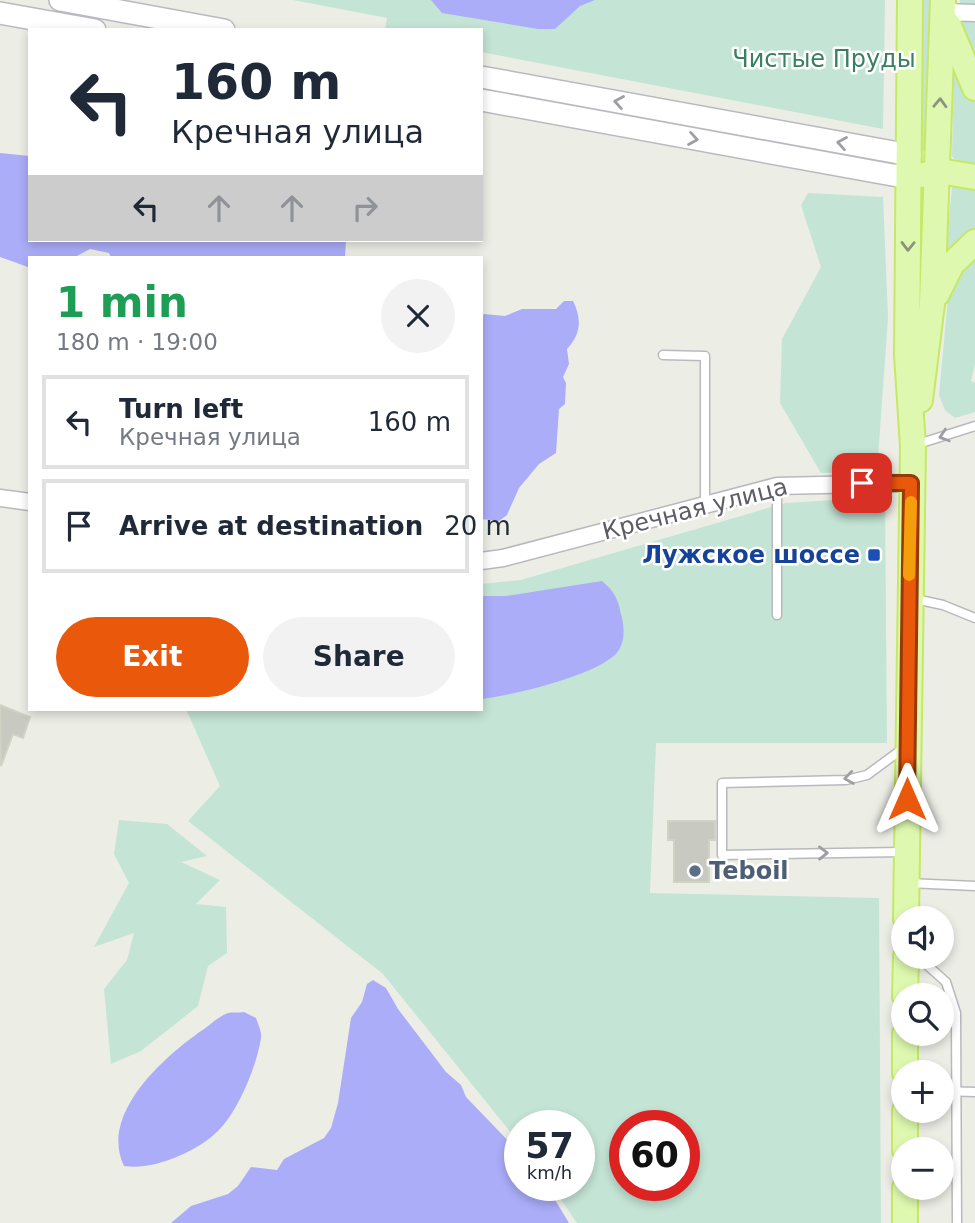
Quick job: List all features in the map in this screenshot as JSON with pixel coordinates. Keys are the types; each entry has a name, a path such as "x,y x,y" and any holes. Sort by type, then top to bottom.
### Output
{"main road":[{"path":"60,0 212,28"},
{"path":"910,0 907,355 913,446"},
{"path":"943,6 975,88"},
{"path":"906,906 911,483 913,446 932,304 943,6"},
{"path":"0,13 84,28"},
{"path":"483,77 909,166"},
{"path":"483,100 975,177"},
{"path":"932,304 952,264 975,242"},
{"path":"905,1200 905,1223"}],"street":[{"path":"943,6 975,13"},
{"name":"Кречная улица","path":"483,561 503,558 777,486 911,483"},
{"path":"0,498 28,502"}],"lane":[{"path":"663,355 705,356 705,505"},
{"path":"913,446 975,426"},
{"path":"777,486 777,615"},
{"path":"909,598 943,605 975,618"},
{"path":"906,852 722,855 722,783 846,780 867,775 907,745"},
{"path":"906,883 975,886"},
{"path":"932,969 947,982 954,998 957,1223"},
{"path":"956,1092 975,1092"}],"green space":[{"name":"Чистые Пруды","path":"293,0 885,0 883,129 483,52 483,28 385,28 387,18"},
{"path":"918,0 936,0 934,150 925,152 918,147"},
{"path":"960,0 975,0 975,55 959,24"},
{"path":"954,73 975,103 975,164 954,159 952,156"},
{"path":"952,186 975,189 975,230 946,253"},
{"path":"808,193 883,197 888,318 877,471 821,473 780,403 782,339 821,267 801,205"},
{"path":"975,252 975,364 971,381 975,383 975,412 955,418 945,410 939,395 949,287"},
{"path":"885,497 887,743 656,743 650,893 879,898 881,1223 577,1223 562,1201 595,1201 595,1110 504,1110 504,1124 383,974 188,821 220,786 187,711 483,711 483,584 521,580 785,503"},
{"path":"119,820 167,824 207,856 181,862 220,880 196,904 226,907 227,953 208,966 198,1006 141,1051 111,1064 104,989 127,960 134,933 94,947 129,883 114,854"}],"water":[{"path":"431,0 595,0 580,6 555,29 538,29 442,13"},
{"path":"0,153 28,156 28,242 346,242 345,256 110,256 109,253 90,249 77,256 28,256 28,267 0,257"},
{"path":"564,301 573,301 579,326 567,349 569,364 563,377 566,383 565,404 559,409 556,453 539,464 519,488 507,515 499,521 483,519 483,315 505,316 522,309 556,309"},
{"path":"602,581 616,597 619,606 623,626 621,646 610,659 576,675 483,699 483,596 506,596"},
{"path":"373,980 386,988 398,1009 446,1072 461,1085 466,1097 504,1136 504,1201 556,1201 569,1223 171,1223 191,1206 228,1194 238,1186 251,1167 277,1170 284,1159 324,1138 331,1128 338,1103 351,1018 362,1002 367,984"},
{"path":"244,1012 256,1018 261,1038 246,1088 225,1123 199,1146 174,1158 136,1167 124,1166 119,1146 120,1127 139,1089 154,1071 186,1042 228,1013"}],"building":[{"path":"0,705 30,717 23,738 13,734 1,766"},
{"path":"668,821 715,821 715,840 709,840 709,882 674,882 674,840 668,840"}],"slow traffic":[{"path":"909,575 911,502"}],"place":[{"name":"Лужское шоссе","path":"874,555"},
{"name":"Teboil","path":"695,871"}],"route":[{"path":"862,483 911,483 907,799"}]}
